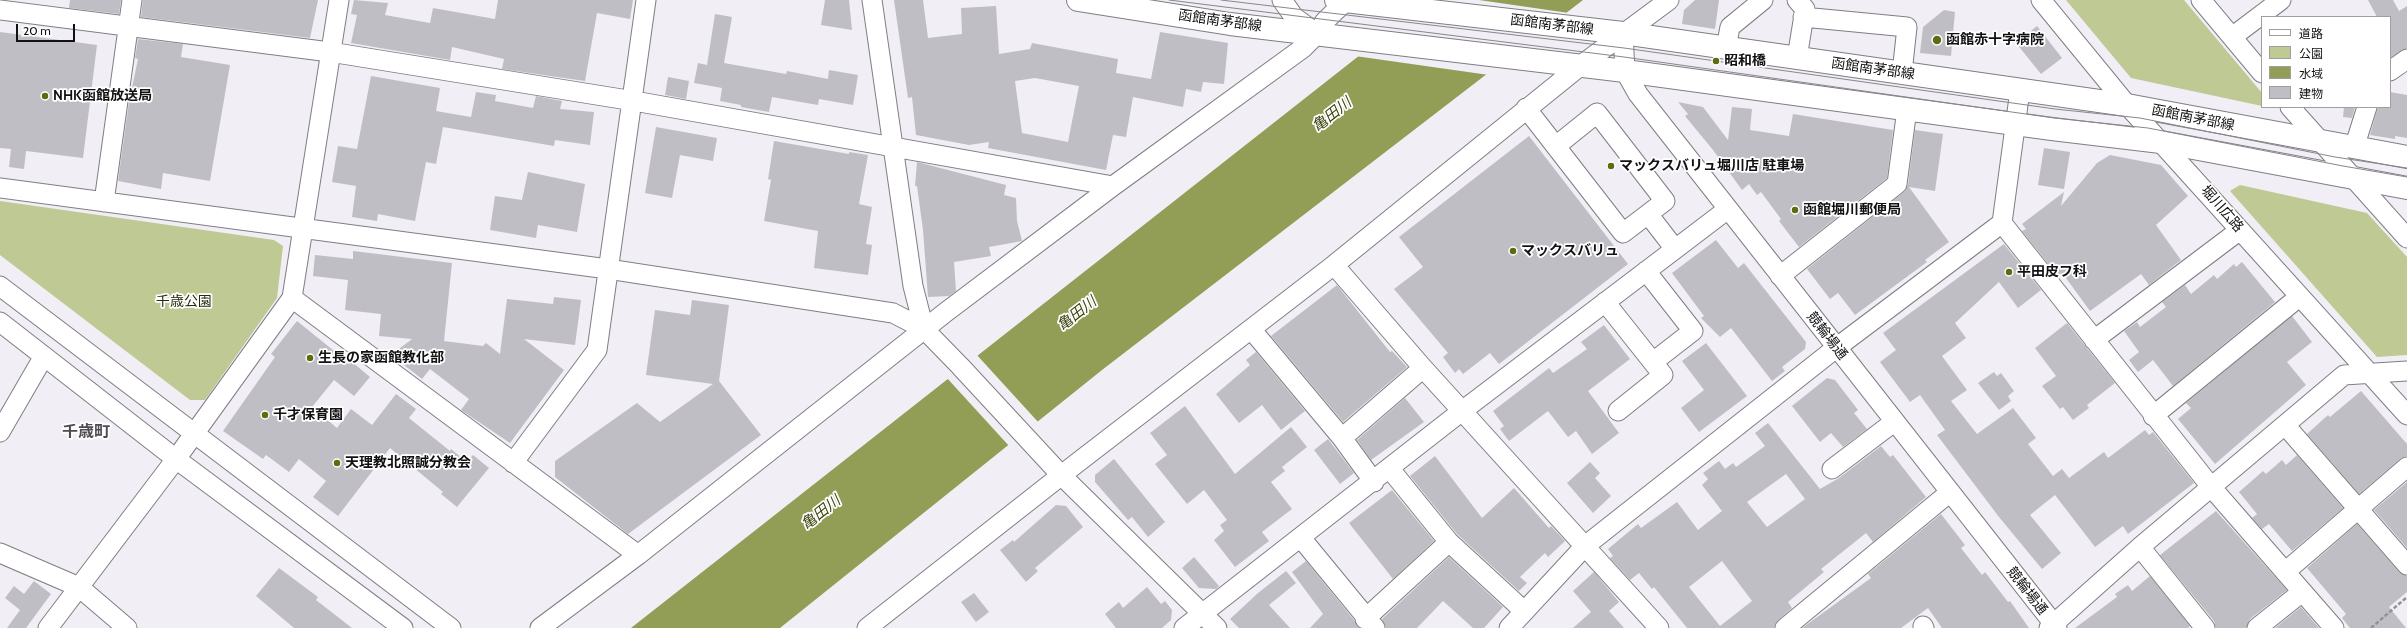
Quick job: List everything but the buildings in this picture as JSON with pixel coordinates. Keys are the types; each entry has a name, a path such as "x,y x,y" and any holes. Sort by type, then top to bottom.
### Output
{"main road":[{"name":"函館南茅部線","path":"1078,0 1230,24 1625,71 2015,124 2161,142 2356,180 2407,188"},
{"name":"函館南茅部線","path":"1353,1 1401,8 1623,33 2127,105 2324,143 2407,156"}],"street":[{"path":"104,202 132,0"},
{"path":"48,628 176,459 292,298 338,0"},
{"path":"513,463 597,350 634,101 646,0"},
{"path":"872,0 895,148 913,286 924,329"},
{"path":"1282,0 1294,17 1317,34"},
{"path":"872,627 1061,475 1334,265 1526,108 1623,33 1669,0"},
{"path":"1726,48 1730,27 1763,0"},
{"name":"堀川広路","path":"2041,0 2127,105 2299,298 2370,372 2407,415"},
{"path":"2202,0 2261,72"},
{"path":"2232,37 2281,0"},
{"path":"540,628 638,555 924,329 1113,186 1303,48 1317,34 1325,21 1353,1"},
{"path":"1797,58 1800,8 1907,27 1902,73"},
{"path":"0,10 129,28 330,52 634,101 1113,186"},
{"name":"競輪場通","path":"1623,33 1625,71 1638,94 2053,627"},
{"path":"2391,70 2407,58"},
{"path":"1509,628 1585,546 1836,348 2002,222 2020,90"},
{"path":"1526,108 1624,233 1665,201 1597,113 1556,146"},
{"path":"2291,108 2324,143 2407,238"},
{"path":"2354,148 2367,108"},
{"path":"1780,276 1897,184 1907,109"},
{"path":"0,188 303,227 608,269 893,314 924,329 1030,440 1061,475 1217,628"},
{"path":"1184,628 1374,482 1462,411 1728,208"},
{"path":"1648,214 1675,248"},
{"path":"2002,222 2153,416 2212,488 2334,628"},
{"path":"2094,340 2240,230"},
{"path":"1334,265 1423,368 1659,628"},
{"path":"1646,271 1693,331 1653,362"},
{"path":"0,286 451,628"},
{"path":"292,298 638,555"},
{"path":"2153,416 2299,298"},
{"path":"1605,302 1663,376 1618,411"},
{"path":"0,322 176,459 402,628"},
{"path":"1251,329 1342,438 1374,482"},
{"path":"0,432 44,356"},
{"path":"1342,438 1423,368"},
{"path":"2053,627 2140,547 2212,488 2344,375 2370,372 2407,371"},
{"path":"1832,469 1894,422"},
{"path":"2285,425 2407,565"},
{"path":"2285,572 2407,467"},
{"path":"1390,469 1449,542 1524,611"},
{"path":"1785,628 1949,493"},
{"path":"1301,538 1370,624 1449,542"},
{"path":"2140,547 2205,628"},
{"path":"0,553 79,587 127,628"},
{"path":"2257,628 2302,592"}],"path":[{"path":"2371,628 2407,597"}],"green space":[{"path":"2066,0 2184,0 2261,92 2261,106 2131,78"},
{"path":"2240,185 2367,213 2407,257 2407,355 2377,357 2230,191"},
{"name":"千歳公園","path":"0,201 274,240 283,246 277,298 205,400 190,400 0,255"}],"water":[{"name":"亀田川","path":"1430,0 1583,0 1102,370 780,628 631,628"}],"pier":[{"path":"1426,0 1479,0 1569,13 1489,75 1355,56"},
{"path":"976,354 1039,423 1010,447 946,377"}],"tram line":[{"path":"1169,0 1624,57 2054,118 2148,128 2407,177"},
{"path":"1221,0 1624,48 2055,109 2140,118 2335,157 2407,168"}],"place":[{"name":"函館赤十字病院","path":"1937,40"},
{"name":"昭和橋","path":"1716,61"},
{"name":"NHK函館放送局","path":"45,96"},
{"name":"マックスバリュ堀川店 駐車場","path":"1611,166"},
{"name":"函館堀川郵便局","path":"1795,210"},
{"name":"マックスバリュ","path":"1513,251"},
{"name":"平田皮フ科","path":"2009,272"},
{"name":"生長の家函館教化部","path":"310,358"},
{"name":"千才保育園","path":"265,415"},
{"name":"天理教北照誠分教会","path":"337,463"}],"district":[{"name":"千歳町","path":"86,432"}]}
